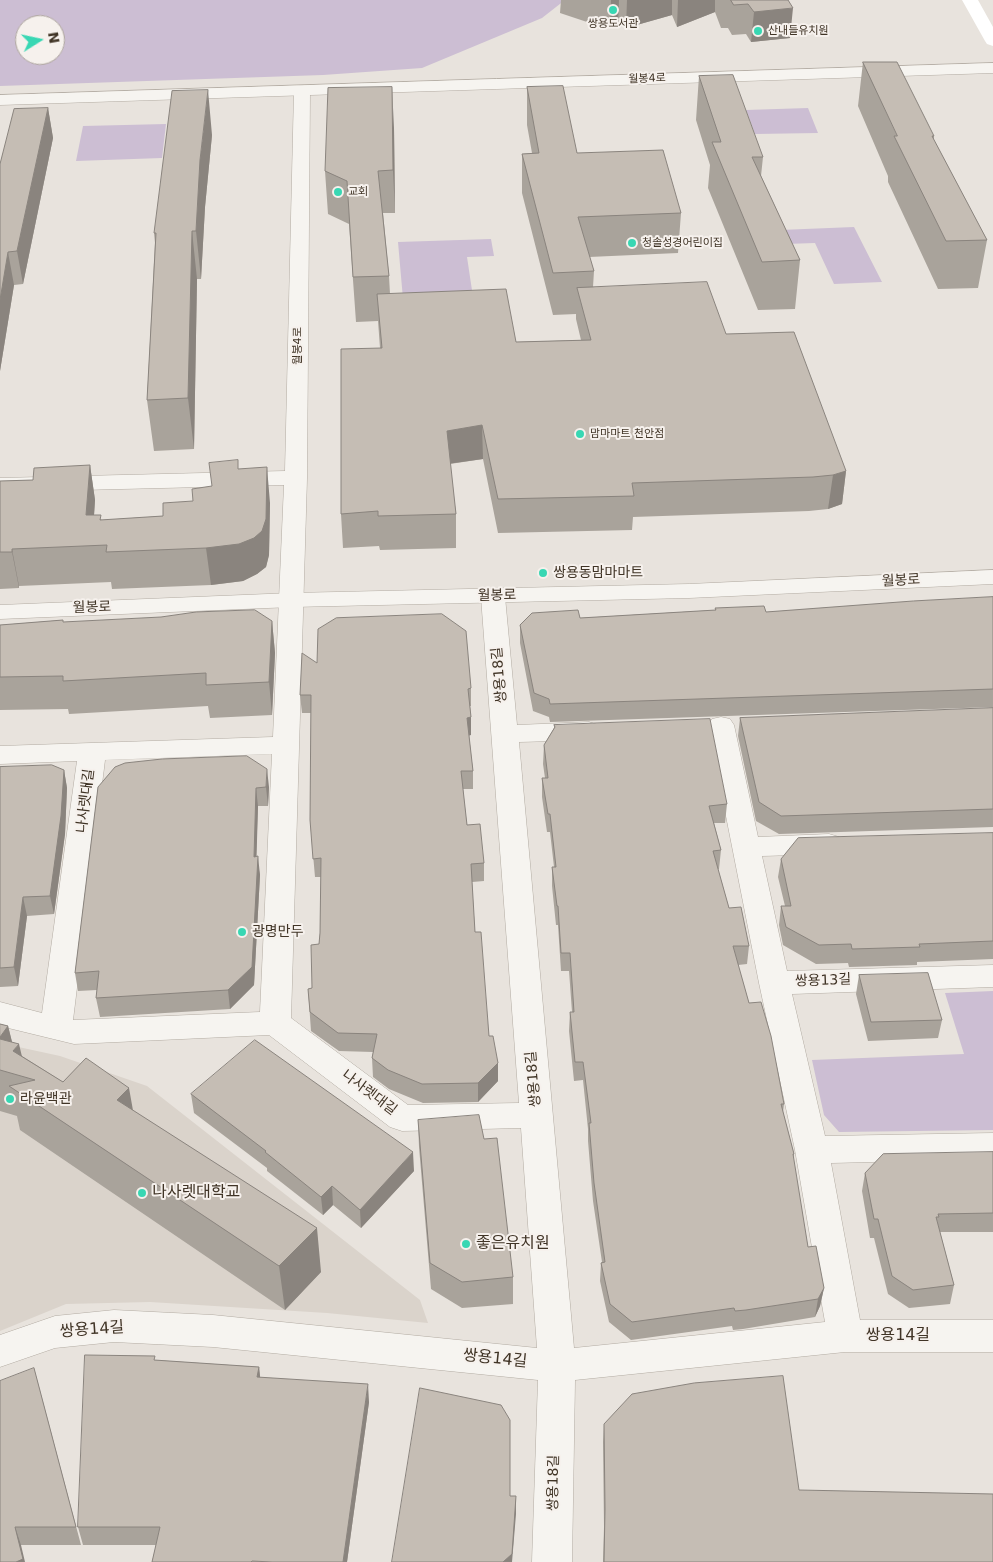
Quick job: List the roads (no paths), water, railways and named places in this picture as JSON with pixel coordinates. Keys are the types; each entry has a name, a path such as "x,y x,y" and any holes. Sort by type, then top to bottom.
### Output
{"main road":[{"path":"970,0 993,40"}],"street":[{"name":"월봉4로","path":"0,100 993,68"},
{"name":"월봉4로","path":"292,600 296,478 302,91"},
{"path":"0,485 296,478"},
{"name":"월봉로","path":"0,612 292,600 493,597 689,591 993,576"},
{"name":"쌍용18길","path":"493,597 506,734 557,1366 552,1562"},
{"path":"0,1014 74,1032 275,1023 292,600"},
{"name":"쌍용13길","path":"724,725 745,847 812,1150 845,1336"},
{"path":"506,734 613,730"},
{"name":"나사렛대길","path":"0,755 286,745"},
{"name":"나사렛대길","path":"56,1028 92,752"},
{"path":"745,847 854,844"},
{"name":"쌍용13길","path":"774,983 993,976"},
{"name":"나사렛대길","path":"275,1023 402,1118 537,1115"},
{"path":"812,1150 993,1146"},
{"name":"쌍용14길","path":"0,1351 55,1332 114,1326 213,1331 557,1366 845,1336 993,1336"}],"place":[{"name":"쌍용도서관","path":"613,10"},
{"name":"산내들유치원","path":"758,31"},
{"name":"교회","path":"338,192"},
{"name":"청솔성경어린이집","path":"632,243"},
{"name":"맘마마트 천안점","path":"580,434"},
{"name":"쌍용동맘마마트","path":"543,573"},
{"name":"광명만두","path":"242,932"},
{"name":"라윤백관","path":"10,1099"},
{"name":"나사렛대학교","path":"142,1193"},
{"name":"좋은유치원","path":"466,1244"}]}
